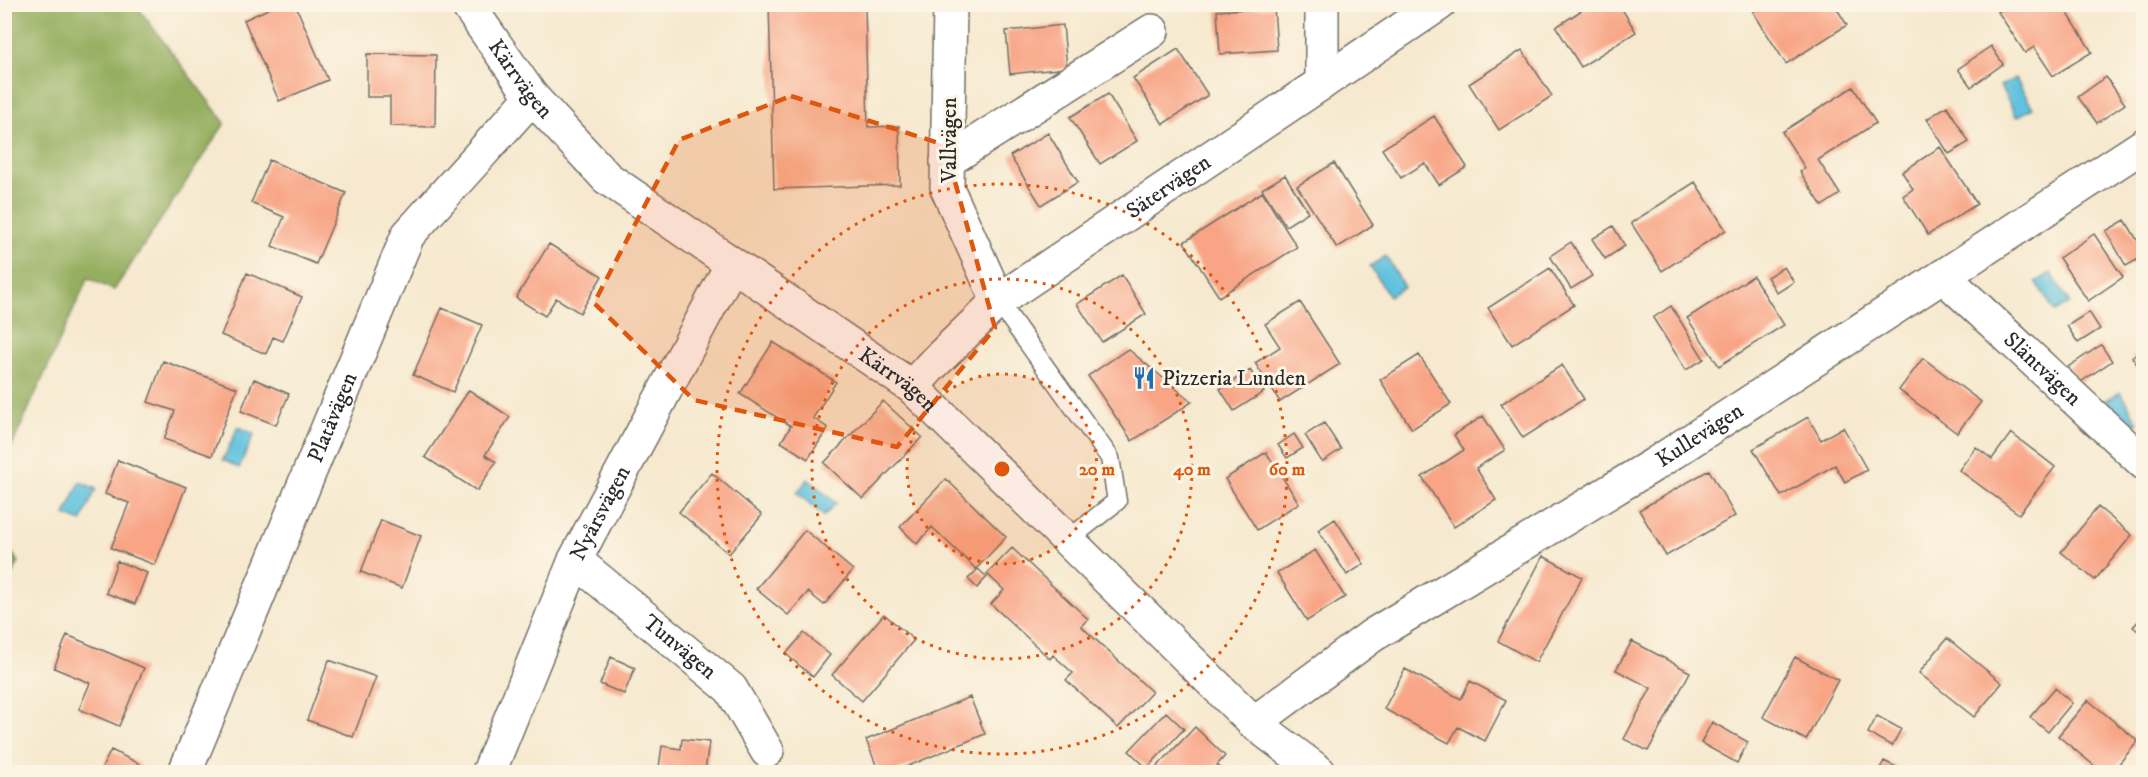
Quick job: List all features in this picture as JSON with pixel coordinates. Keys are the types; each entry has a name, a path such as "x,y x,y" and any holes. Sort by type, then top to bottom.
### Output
{"street":[{"name":"Kärrvägen","path":"467,4 532,97 607,178 912,387 1254,723 1315,772"},
{"name":"Vallvägen","path":"950,4 947,188 998,301"},
{"path":"1322,4 1322,83"},
{"name":"Sätervägen","path":"912,387 998,301 1439,4"},
{"path":"947,161 1152,31"},
{"name":"Platåvägen","path":"185,772 408,235 532,97"},
{"name":"Kullevägen","path":"1254,723 1373,635 1655,464 2144,145"},
{"name":"Nyårsvägen","path":"489,772 575,560 732,264"},
{"name":"Släntvägen","path":"1943,276 2144,463"},
{"name":"Tunvägen","path":"575,560 731,689 767,751"}],"lane":[{"path":"998,301 1110,458 1117,501 1068,540"}],"highlighted area":[{"path":"791,96 945,145 995,328 897,447 694,400 594,303 679,140"}],"green space":[{"path":"5,4 136,5 225,123 114,290 88,278 5,461"},
{"path":"5,544 19,562 4,586"}],"water":[{"path":"2015,78 2033,108 2017,117 2000,86"},
{"path":"1386,256 1404,287 1389,296 1370,266"},
{"path":"2051,273 2070,303 2055,312 2036,282"},
{"path":"2121,392 2138,423 2123,432 2106,400"},
{"path":"238,427 254,434 239,468 223,460"},
{"path":"808,479 836,503 824,516 797,493"},
{"path":"80,482 96,489 81,522 65,515"}],"building":[{"path":"279,4 295,4 328,80 279,101 244,20"},
{"path":"769,4 865,4 868,127 899,126 900,185 774,189"},
{"path":"1591,4 1619,4 1636,32 1581,67 1556,27"},
{"path":"1765,4 1834,4 1847,25 1786,64 1753,12"},
{"path":"2009,4 2062,4 2092,52 2053,76 2034,47 2025,53 1998,12"},
{"path":"1274,7 1277,50 1220,54 1217,11"},
{"path":"1063,25 1067,68 1010,74 1006,31"},
{"path":"1991,46 2003,64 1971,87 1958,69"},
{"path":"1178,49 1208,95 1163,124 1133,78"},
{"path":"1522,50 1552,96 1499,130 1469,84"},
{"path":"367,54 436,55 435,127 390,126 390,97 367,97"},
{"path":"2106,77 2125,104 2097,123 2078,97"},
{"path":"1853,87 1876,123 1818,160 1840,194 1822,206 1800,172 1805,168 1782,132"},
{"path":"1108,94 1137,141 1100,164 1070,117"},
{"path":"1947,106 1969,142 1949,154 1927,119"},
{"path":"1434,116 1467,167 1439,185 1425,163 1401,178 1382,149"},
{"path":"1048,133 1078,182 1041,205 1010,156"},
{"path":"1940,147 1977,204 1928,235 1903,196 1913,189 1902,172"},
{"path":"269,160 346,193 316,264 272,246 284,217 251,203"},
{"path":"1334,163 1373,225 1337,248 1297,186"},
{"path":"1285,175 1308,212 1286,226 1262,189"},
{"path":"1695,182 1726,230 1662,271 1631,223"},
{"path":"1262,192 1297,247 1219,297 1184,242"},
{"path":"2125,220 2144,251 2144,256 2126,266 2106,231"},
{"path":"1613,226 1625,246 1605,259 1592,239"},
{"path":"2094,234 2123,277 2088,301 2059,258"},
{"path":"1571,242 1592,276 1571,289 1550,256"},
{"path":"549,244 602,276 580,313 556,298 545,316 516,298"},
{"path":"1784,267 1794,282 1777,293 1767,277"},
{"path":"1550,268 1574,305 1512,345 1488,308"},
{"path":"247,273 302,297 283,341 273,337 266,354 221,335"},
{"path":"1122,275 1146,314 1102,342 1077,304"},
{"path":"1753,276 1784,325 1719,366 1687,318"},
{"path":"1300,302 1340,364 1280,402 1255,363 1280,347 1265,324"},
{"path":"1671,306 1704,359 1686,370 1653,318"},
{"path":"442,308 482,325 453,392 413,375"},
{"path":"2089,312 2100,329 2078,343 2067,326"},
{"path":"773,342 836,382 813,418 828,428 808,459 781,442 791,426 740,394"},
{"path":"2101,345 2112,361 2079,383 2068,367"},
{"path":"1128,349 1192,402 1132,441 1088,376"},
{"path":"2144,350 2144,375 2132,357"},
{"path":"1419,355 1451,404 1412,429 1380,380"},
{"path":"1923,358 1981,402 1957,433 1899,390"},
{"path":"163,361 237,388 212,456 164,439 175,411 148,402"},
{"path":"1562,365 1584,399 1523,438 1501,404"},
{"path":"1250,370 1264,392 1234,411 1220,389"},
{"path":"254,379 289,394 276,425 241,411"},
{"path":"469,390 510,417 485,455 496,462 477,491 425,457"},
{"path":"883,401 922,437 863,499 824,463"},
{"path":"1483,416 1505,450 1476,468 1496,500 1454,527 1422,477 1464,450 1454,435"},
{"path":"1808,417 1821,440 1843,427 1867,470 1845,482 1835,465 1781,496 1753,449"},
{"path":"1324,423 1341,449 1322,462 1305,435"},
{"path":"2011,433 2055,467 2019,514 1959,470 1976,447 1992,459"},
{"path":"1294,434 1303,448 1287,458 1278,445"},
{"path":"1266,452 1299,503 1257,530 1225,479"},
{"path":"118,460 186,487 155,565 111,548 129,503 105,494"},
{"path":"1709,470 1735,516 1666,556 1639,510"},
{"path":"712,473 762,515 729,554 679,512"},
{"path":"946,479 1006,537 976,569 932,527 917,544 900,527"},
{"path":"2098,507 2132,535 2095,580 2061,552"},
{"path":"1335,519 1364,564 1347,575 1318,530"},
{"path":"381,520 421,536 402,588 361,572"},
{"path":"805,530 853,570 824,605 808,592 788,615 756,589"},
{"path":"1012,548 1088,619 1081,626 1152,692 1118,728 1066,680 1073,673 1053,655 1050,659 991,604 1004,590 987,574"},
{"path":"1315,550 1345,597 1307,621 1277,573"},
{"path":"1543,556 1582,577 1536,662 1498,641"},
{"path":"117,561 147,573 135,604 106,593"},
{"path":"978,569 987,577 977,588 968,579"},
{"path":"884,614 914,640 862,701 832,675"},
{"path":"2144,615 2144,636 2133,627"},
{"path":"804,633 830,655 813,677 786,654"},
{"path":"67,635 144,668 119,726 79,709 90,683 54,668"},
{"path":"1947,638 2002,683 1974,717 1919,673"},
{"path":"1632,641 1690,672 1648,751 1624,739 1651,688 1616,670"},
{"path":"611,657 635,668 624,694 600,684"},
{"path":"1795,657 1838,680 1806,740 1763,717"},
{"path":"329,660 376,677 353,737 307,720"},
{"path":"1405,669 1461,699 1470,681 1506,700 1485,741 1458,727 1449,743 1384,709"},
{"path":"2055,688 2072,703 2048,732 2030,717"},
{"path":"970,697 985,734 894,772 879,772 866,740"},
{"path":"2088,700 2138,741 2112,772 2102,772 2058,736"},
{"path":"1166,712 1184,729 1147,768 1129,751"},
{"path":"1877,716 1901,729 1892,746 1868,733"},
{"path":"1712,722 1748,742 1737,763 1701,743"},
{"path":"1195,727 1225,756 1217,765 1226,772 1152,772"},
{"path":"682,739 709,742 705,772 678,772 678,769 659,767 662,746 681,749"},
{"path":"111,750 140,764 136,772 101,770"},
{"path":"1884,761 1906,772 1878,772"},
{"path":"304,765 322,772 302,772"}],"place":[{"name":"Pizzeria Lunden","path":"1144,378"}]}
